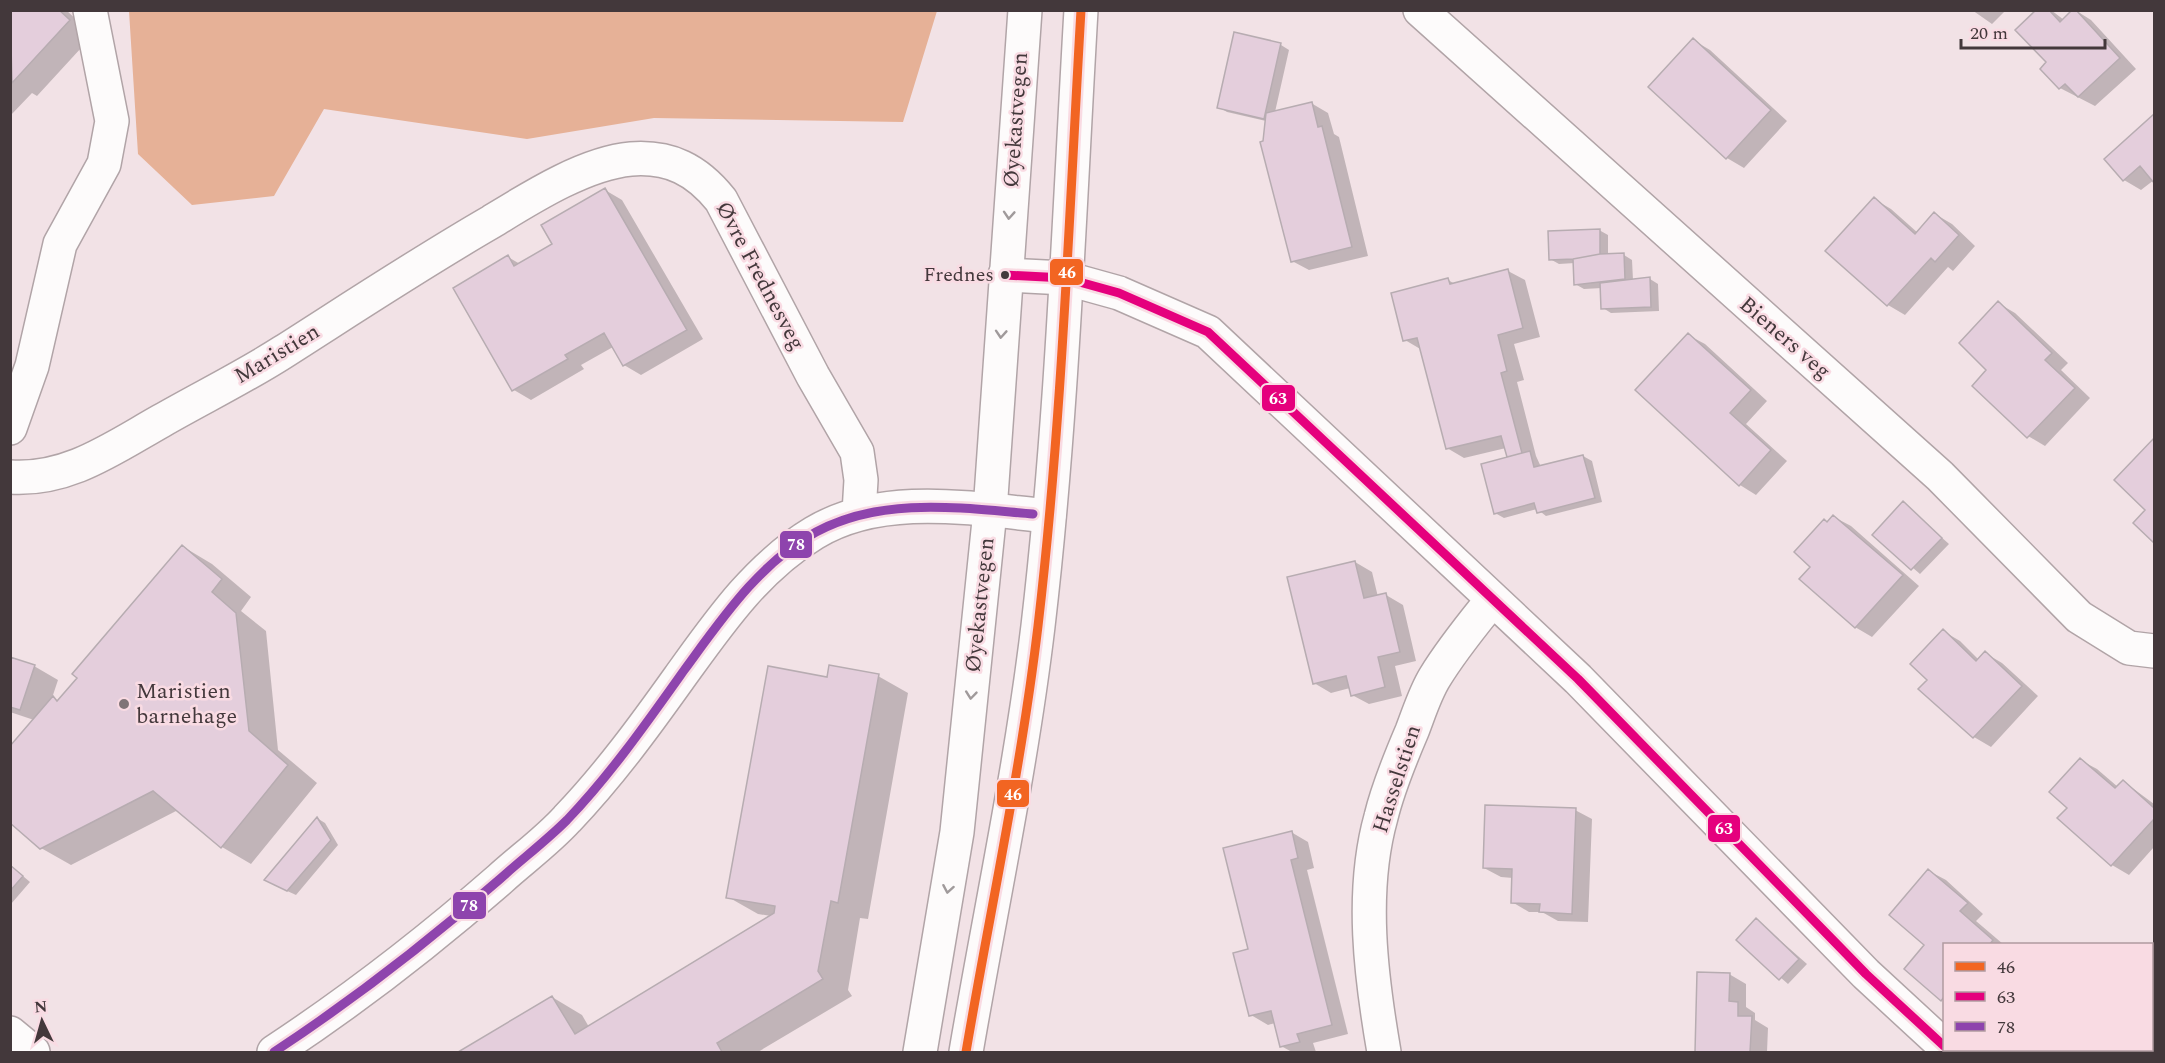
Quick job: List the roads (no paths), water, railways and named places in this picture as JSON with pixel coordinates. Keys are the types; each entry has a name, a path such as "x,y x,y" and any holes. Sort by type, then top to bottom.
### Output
{"street":[{"path":"10,428 32,366 60,244 104,164 112,121 90,10"},
{"name":"Øyekastvegen","path":"920,1053 957,832 990,511 1024,10"},
{"path":"966,1053 1017,764 1038,628 1050,516 1081,10"},
{"name":"Bieners veg","path":"1420,10 1940,476 2079,617 2129,648 2154,651"},
{"name":"Øvre Frednesveg","path":"530,198 591,170 629,159 669,160 687,168 707,183 721,200 813,376 857,452 861,480 859,513"},
{"name":"Maristien","path":"10,477 46,476 84,465 281,353 405,273 530,198"},
{"path":"1005,275 1065,278 1119,293 1208,332 1578,679 1866,974 1943,1045"},
{"path":"274,1053 324,1020 420,946 566,821 639,732 734,602 766,570 815,532 859,513 898,508 990,511 1050,516"},
{"name":"Hasselstien","path":"1384,1053 1374,992 1371,921 1373,860 1380,817 1402,753 1434,679 1457,644 1492,600"},
{"path":"10,1033 33,1053"}],"place":[{"name":"Frednes","path":"1005,275"},
{"name":"Maristien barnehage","path":"124,704"}]}
